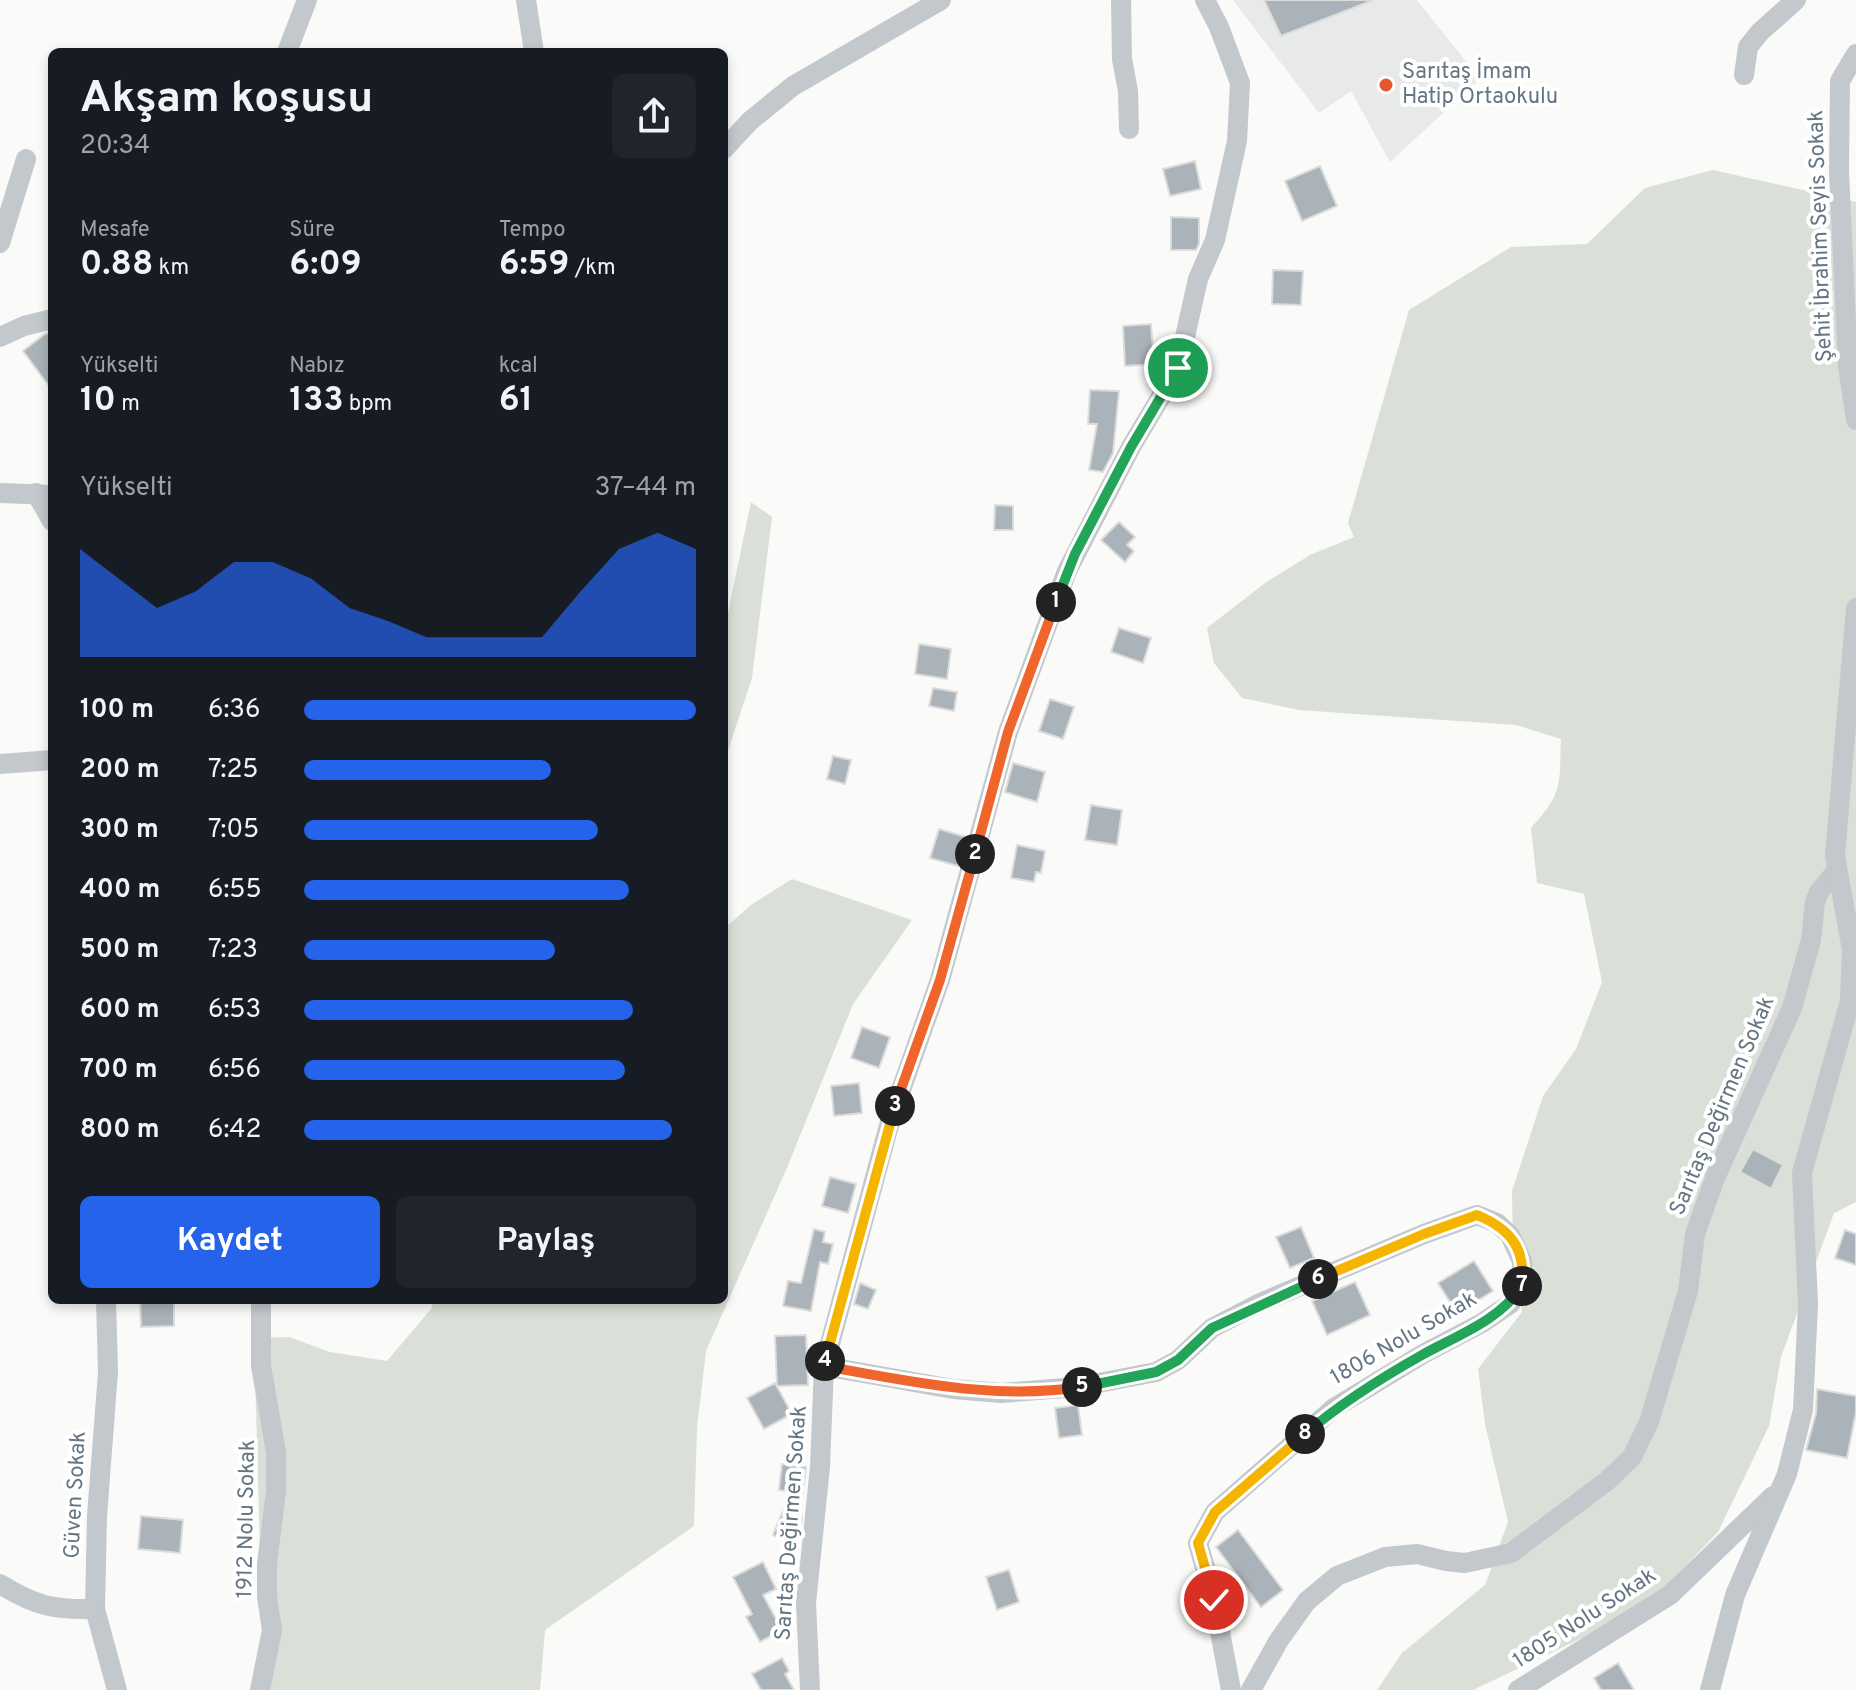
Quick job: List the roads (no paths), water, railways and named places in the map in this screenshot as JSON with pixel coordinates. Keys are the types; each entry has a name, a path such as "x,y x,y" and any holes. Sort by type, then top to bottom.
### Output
{"street":[{"path":"289,48 307,0"},
{"path":"526,0 533,48"},
{"path":"728,145 750,121 793,86 941,0"},
{"path":"1121,0 1122,59 1128,91 1129,129"},
{"name":"Sarıtaş Değirmen Sokak","path":"810,1690 806,1603 820,1467 824,1366 831,1332 891,1118 940,980 1008,732 1075,554 1131,447 1178,368 1198,279 1215,240 1237,141 1240,83 1219,27 1205,0"},
{"path":"1744,75 1748,47 1796,0"},
{"name":"Şehit İbrahim Seyis Sokak","path":"1856,54 1840,81 1839,172 1848,366 1856,420"},
{"path":"0,243 26,159"},
{"path":"0,337 48,320"},
{"path":"0,493 44,494"},
{"path":"1710,1690 1735,1595 1782,1487 1803,1410 1808,1304 1802,1173 1850,1001 1853,977 1852,950 1835,856 1856,608"},
{"path":"0,764 48,760"},
{"name":"Sarıtaş Değirmen Sokak","path":"1251,1690 1279,1640 1307,1601 1337,1576 1385,1557 1417,1554 1465,1563 1511,1553 1607,1481 1632,1457 1649,1422 1688,1291 1695,1234 1715,1178 1792,1008 1811,940 1819,892 1837,870"},
{"name":"1806 Nolu Sokak","path":"824,1366 953,1389 1001,1393 1078,1387 1156,1372 1178,1360 1212,1328 1258,1304 1477,1215 1497,1223 1510,1235 1522,1261 1523,1285 1510,1304 1334,1408 1215,1512 1198,1543 1214,1600 1231,1690"},
{"name":"Güven Sokak","path":"106,1304 108,1372 97,1516 95,1609 114,1689"},
{"name":"1912 Nolu Sokak","path":"260,1690 272,1630 267,1597 267,1564 276,1491 276,1452 261,1366 261,1304"},
{"name":"1805 Nolu Sokak","path":"1518,1690 1670,1595 1782,1487"},
{"path":"0,1584 27,1601 64,1609 95,1609"}],"place":[{"name":"Sarıtaş İmam Hatip Ortaokulu","path":"1386,85"}]}
